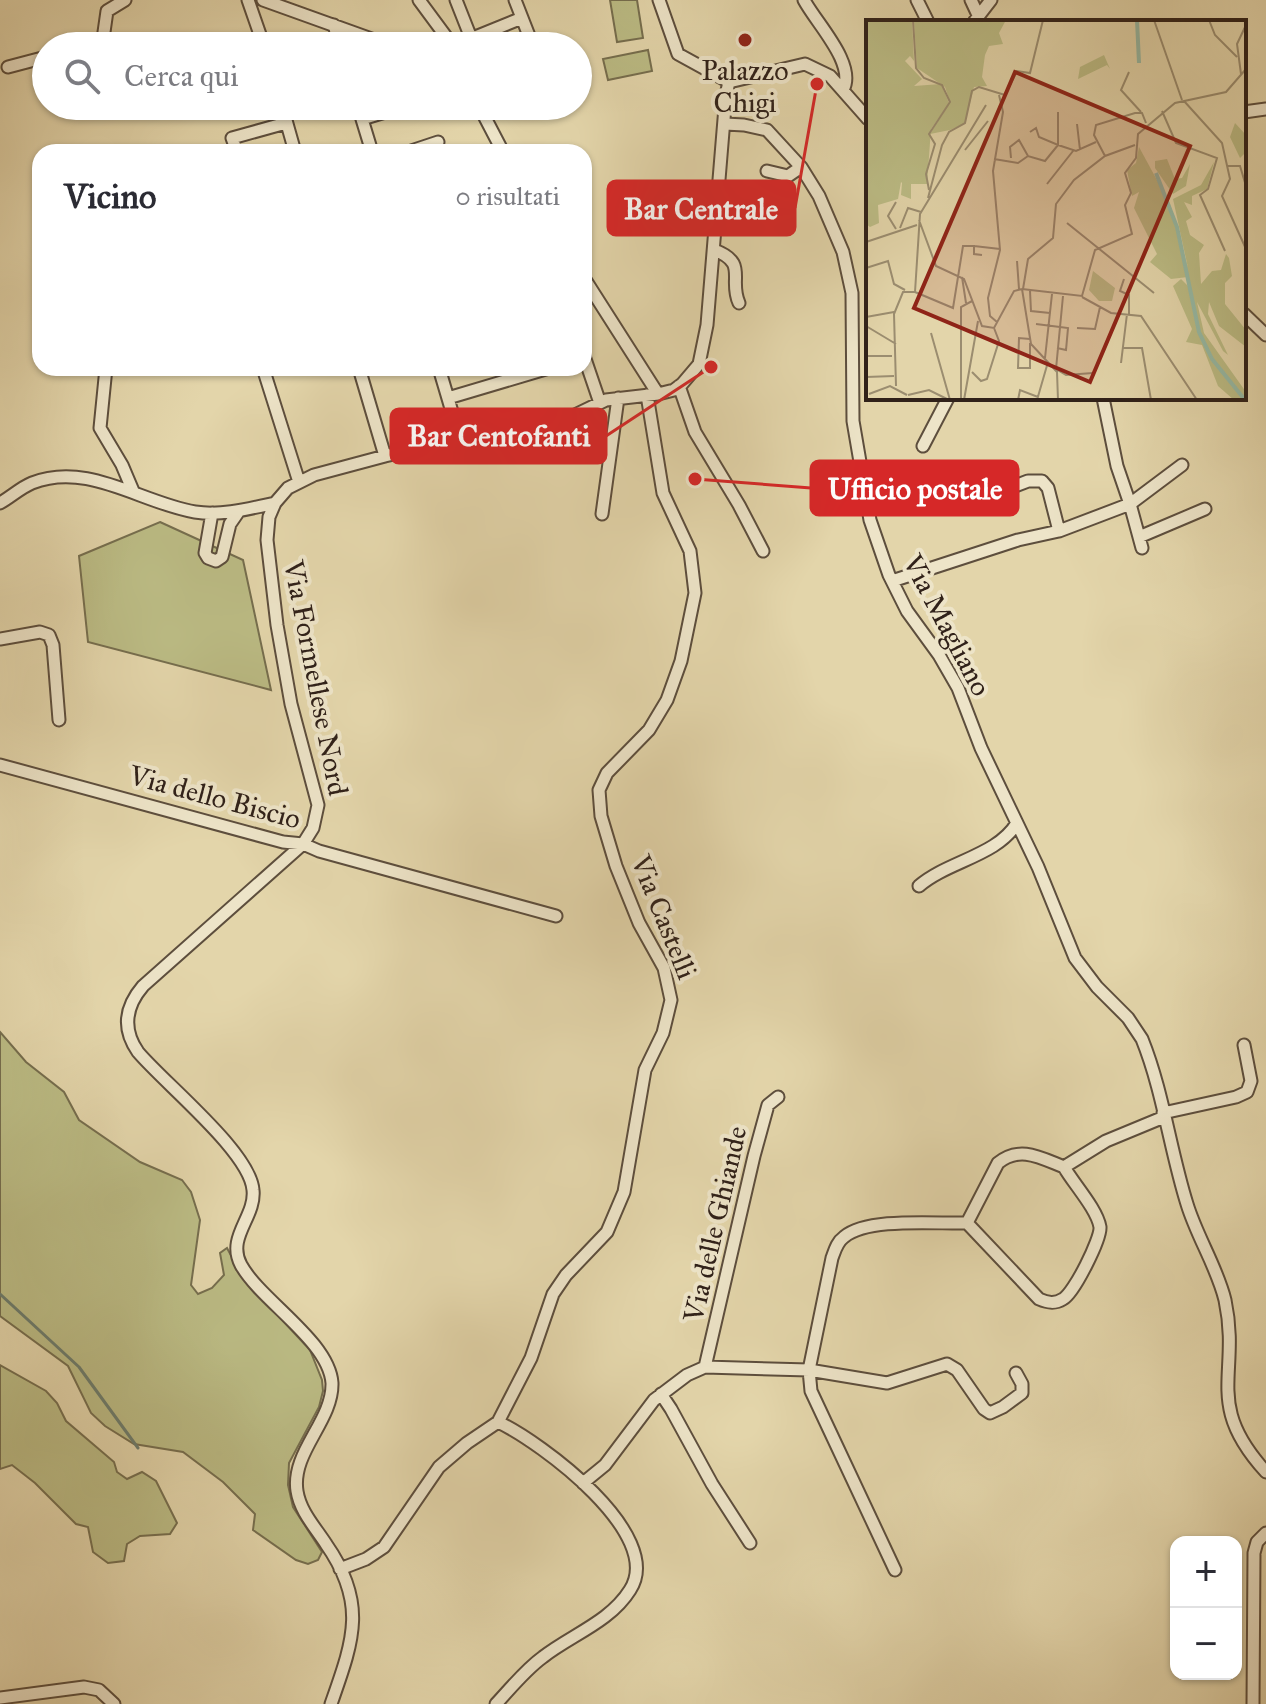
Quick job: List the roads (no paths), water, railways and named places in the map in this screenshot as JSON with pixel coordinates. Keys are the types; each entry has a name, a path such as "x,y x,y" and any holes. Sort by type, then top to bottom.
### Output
{"street":[{"path":"104,32 107,11 125,0"},
{"path":"248,0 259,32"},
{"path":"263,0 353,32"},
{"path":"306,0 308,15"},
{"path":"419,0 443,32"},
{"path":"456,0 469,32"},
{"path":"515,0 528,32"},
{"path":"659,0 681,55 729,82 805,64 830,76 866,117"},
{"path":"804,0 835,47 846,71 843,90"},
{"path":"917,0 927,20"},
{"path":"971,0 976,19"},
{"path":"976,19 991,0"},
{"path":"486,32 522,18"},
{"path":"334,25 336,32"},
{"path":"8,67 32,61"},
{"path":"0,503 28,485 49,479 99,481 184,509 212,513 239,511 275,503 285,491 299,482 385,456 460,439 538,433 600,403 653,395 679,386 699,364 707,325 729,82"},
{"path":"1246,112 1266,109"},
{"path":"285,120 293,144"},
{"path":"362,120 370,144"},
{"path":"489,120 500,144"},
{"path":"234,144 232,138 286,123"},
{"name":"Via Magliano","path":"725,124 767,130 801,167 819,196 843,252 852,293 853,421 870,520 892,581 907,611 955,682 985,756 1080,965 1139,1033 1191,1218 1224,1300 1228,1333 1227,1394 1231,1417 1243,1444 1266,1472"},
{"path":"432,144 438,142"},
{"path":"767,171 788,176 801,167"},
{"path":"714,250 728,257 735,266 739,303"},
{"path":"592,292 653,395"},
{"path":"1246,316 1266,335"},
{"path":"105,376 100,428 125,469 133,491"},
{"path":"266,376 299,482"},
{"path":"361,376 385,456"},
{"path":"441,376 460,439"},
{"path":"448,398 522,376"},
{"path":"591,376 600,403"},
{"path":"679,386 704,451 739,505 763,551"},
{"name":"Via Castelli","path":"340,1569 366,1559 384,1547 439,1467 498,1422 531,1358 547,1306 556,1288 607,1232 626,1183 645,1070 663,1033 670,1009 667,977 639,923 616,866 601,816 599,798 602,780 649,730 670,694 695,600 690,551 663,493 653,395"},
{"path":"602,514 618,398"},
{"path":"923,446 947,400"},
{"path":"1103,400 1117,466 1140,543 1205,509"},
{"path":"892,581 1018,540 1059,531 1130,504 1182,465"},
{"path":"989,496 1028,481 1042,481 1048,488 1059,531"},
{"name":"Via Formellese Nord","path":"275,503 269,517 267,540 277,625 291,704 318,805 313,828 303,844 150,979 131,1002 127,1019 129,1035 138,1052 227,1143 247,1171 254,1197 237,1243 239,1261 248,1275 320,1353 329,1369 332,1383 330,1395 300,1465 296,1483 304,1512 340,1569 351,1596 351,1646 331,1704"},
{"path":"212,513 205,553 216,561 223,555 230,524 239,511"},
{"path":"0,639 40,632 49,635 53,645 59,720"},
{"name":"Via dello Biscio","path":"0,765 283,842 303,844 556,916"},
{"path":"919,886 939,872 1000,841 1017,823"},
{"path":"1064,1167 1106,1141 1163,1115 1247,1092 1251,1081 1244,1045"},
{"name":"Via delle Ghiande","path":"705,1367 754,1156 768,1105 778,1097"},
{"path":"895,1570 811,1391 809,1370 832,1258 842,1239 857,1230 875,1226 967,1223 1039,1299 1052,1303 1065,1298 1072,1291 1100,1232 1096,1215 1064,1167 1025,1153 1012,1154 998,1163 967,1223"},
{"path":"583,1483 605,1465 661,1394 683,1377 705,1367 809,1370 887,1383 947,1364 957,1370 990,1413 1022,1393 1022,1384 1016,1373"},
{"path":"661,1394 750,1543"},
{"path":"496,1704 541,1658 614,1609 635,1581 637,1564 630,1540 617,1519 583,1483 512,1429 498,1422"},
{"path":"1253,1704 1254,1553 1257,1542 1266,1533"},
{"path":"0,1698 84,1687 99,1690 114,1704"}],"waterway":[{"path":"0,1294 79,1367 138,1448"}],"place":[{"name":"Palazzo Chigi","path":"745,40"},
{"name":"Bar Centrale","path":"817,84"},
{"name":"Bar Centofanti","path":"711,367"},
{"name":"Ufficio postale","path":"695,479"}]}
